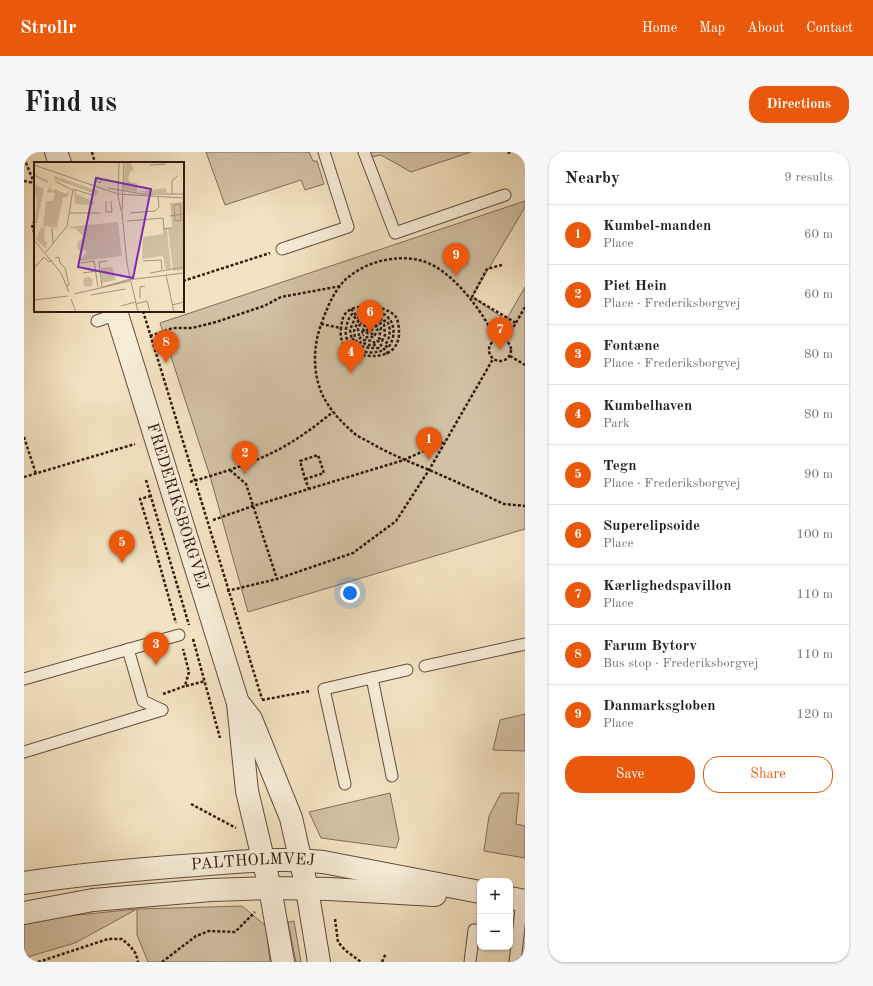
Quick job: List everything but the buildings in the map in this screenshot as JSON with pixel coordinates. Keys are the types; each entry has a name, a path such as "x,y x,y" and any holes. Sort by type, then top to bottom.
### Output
{"street":[{"path":"56,152 60,162"},
{"name":"FREDERIKSBORGVEJ","path":"117,312 238,703 248,791 270,888 283,962"},
{"name":"FREDERIKSBORGVEJ","path":"238,703 251,719 288,811 307,889 319,962"},
{"name":"PALTHOLMVEJ","path":"24,883 117,870 264,860 322,862 477,891"},
{"name":"PALTHOLMVEJ","path":"24,913 93,900 211,890 270,888 477,898"}],"lane":[{"path":"282,249 348,227 324,152"},
{"path":"364,152 395,233 505,195"},
{"path":"97,320 117,312"},
{"path":"24,679 179,635"},
{"path":"425,666 525,644"},
{"path":"24,752 162,710 143,701 128,649"},
{"path":"345,784 324,689 407,670"},
{"path":"372,678 392,776"},
{"path":"515,962 514,935 519,900"},
{"path":"470,962 474,930 477,930"}],"path":[{"path":"92,152 96,162"},
{"path":"24,158 34,182"},
{"path":"24,182 34,184"},
{"path":"34,222 32,225 34,232"},
{"path":"184,281 282,249"},
{"path":"516,323 471,297 446,274 430,263 413,258 399,257 378,261 360,269 344,281 332,297 321,324 318,332 315,353 317,374 323,395 333,412 354,434 404,460 504,504 525,506"},
{"path":"471,297 487,269 502,265"},
{"path":"150,336 173,328 192,328 216,322 264,306 282,297 341,286"},
{"path":"471,297 487,322 495,339"},
{"path":"373,305 388,311 396,318 401,336 395,348 388,354 379,356 366,356 351,352 346,348 341,338 341,328 344,317 351,309 373,305"},
{"path":"506,340 525,307"},
{"path":"351,309 365,326 372,326 376,323 366,322 364,318 379,320 383,318 369,314 361,315 359,312 372,311 385,315 389,318 393,323 394,330 392,343 388,348 385,345 390,335 388,323 384,325 385,335 382,341 380,338 381,328 377,330 374,337 367,337 364,340 373,341 376,344 368,345 360,342 357,345 369,348 379,348 381,351 362,351 351,345 345,335 347,322 352,314 355,318 351,323 350,330 352,340 355,338 354,331 358,321 360,324 358,329 359,335 362,333 363,329 366,331"},
{"path":"143,312 228,591 265,706"},
{"path":"375,327 389,318"},
{"path":"321,324 341,328"},
{"path":"351,345 364,335"},
{"path":"499,338 509,342 512,349 510,356 507,359 500,361 493,359 489,352 489,348 495,339 499,338"},
{"path":"377,340 388,354"},
{"path":"510,356 525,365"},
{"path":"205,596 277,579 353,553 396,521 429,470 493,359"},
{"path":"201,479 230,470 260,458 290,443 333,412"},
{"path":"24,437 36,474"},
{"path":"213,520 253,506 404,460 445,441"},
{"path":"24,477 135,444 137,450"},
{"path":"306,479 324,473 318,455 300,461 309,489"},
{"path":"230,470 246,484 277,579"},
{"path":"144,475 190,628"},
{"path":"151,496 140,499 152,538"},
{"path":"192,636 221,742"},
{"path":"185,686 205,681"},
{"path":"238,703 324,689"},
{"path":"191,804 242,831"},
{"path":"162,962 196,936 209,931 235,932 254,912 260,911"},
{"path":"335,919 338,942 345,950 361,962"},
{"path":"38,962 108,939 122,939 136,954 138,962"},
{"path":"382,962 386,953"}],"shaded area":[{"path":"206,152 309,152 313,161 317,161 324,184 305,190 301,180 225,205"},
{"path":"369,152 471,152 411,172 381,155 371,157"},
{"path":"525,201 525,207 472,297 506,320 525,287 525,529 248,612 210,476 160,323"},
{"path":"525,714 525,751 493,750 500,720"},
{"path":"390,793 399,839 396,848 321,838 309,812"},
{"path":"501,793 519,793 516,824 525,826 525,858 484,851 489,816"},
{"path":"242,906 266,926 270,962 148,962 137,935 137,909"},
{"path":"137,909 75,943 24,958 24,922 38,919"},
{"path":"294,921 301,962 296,962 288,922"}],"place":[{"name":"Danmarksgloben","path":"456,276"},
{"name":"Superelipsoide","path":"370,333"},
{"name":"Kærlighedspavillon","path":"500,350"},
{"name":"Farum Bytorv","path":"166,363"},
{"name":"Kumbelhaven","path":"351,373"},
{"name":"Kumbel-manden","path":"429,460"},
{"name":"Piet Hein","path":"245,474"},
{"name":"Tegn","path":"122,563"},
{"name":"Fontæne","path":"156,665"}]}
